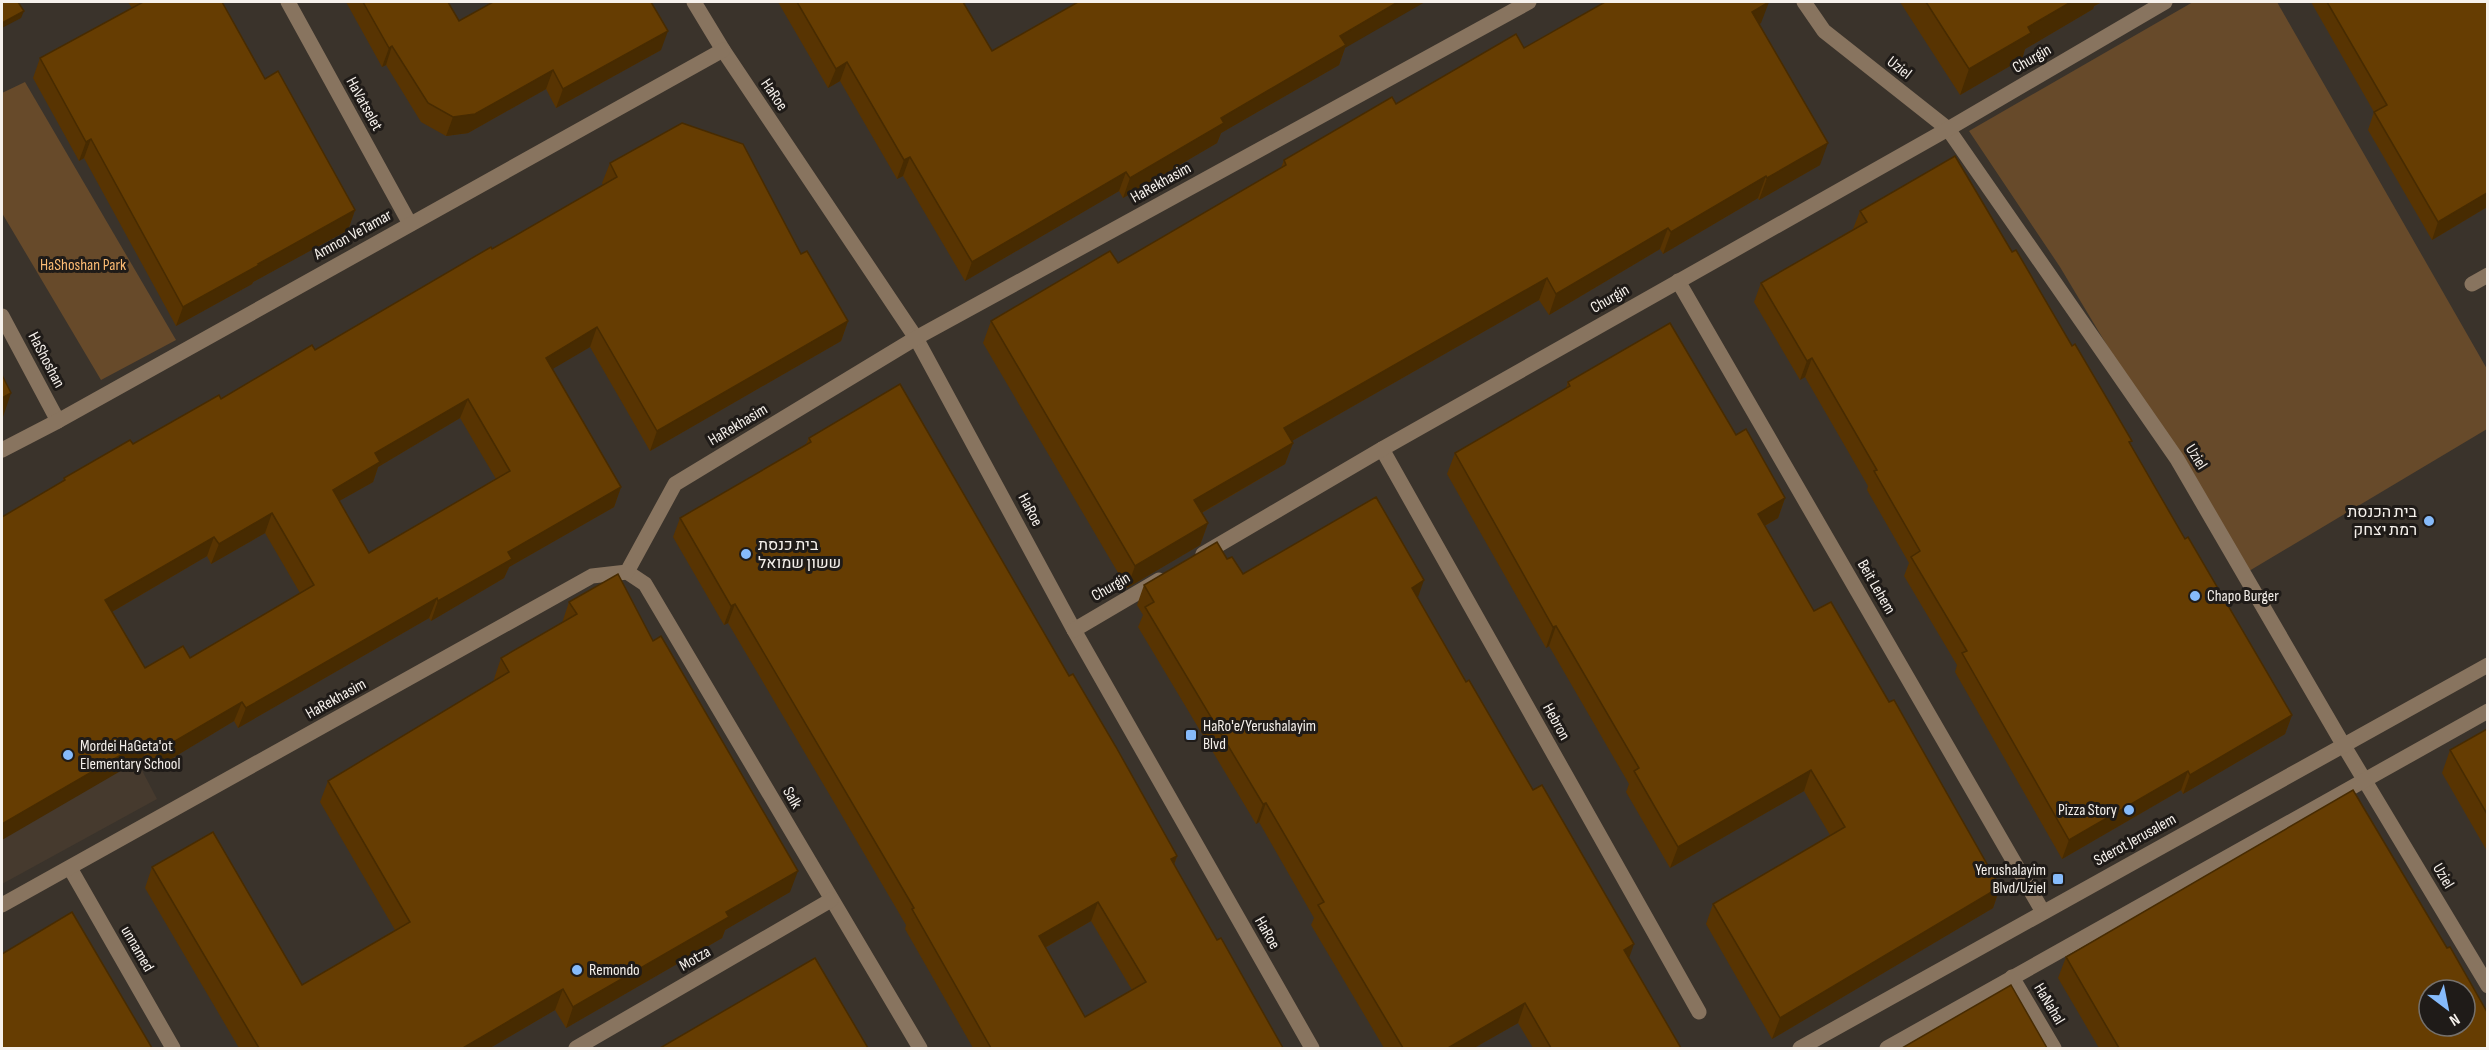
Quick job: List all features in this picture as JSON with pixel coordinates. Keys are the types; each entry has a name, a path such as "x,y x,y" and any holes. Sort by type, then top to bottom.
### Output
{"street":[{"name":"HaVatselet","path":"288,2 410,224"},
{"name":"HaRoe","path":"694,2 723,50 916,338 1074,630 1312,1048"},
{"name":"HaRekhasim","path":"2,905 592,576 627,572 675,484 916,338 1530,2"},
{"name":"Uziel","path":"1804,2 1824,31 1948,129 2177,459 2487,986"},
{"name":"Churgin","path":"1074,630 1382,449 1948,129 2165,2"},
{"name":"Amnon VeTamar","path":"2,450 58,421 723,50"},
{"path":"2472,284 2487,275"},
{"name":"Beit Lehem","path":"1678,281 2043,912"},
{"name":"HaShoshan","path":"2,316 58,421"},
{"name":"Hebron","path":"1382,449 1699,1012"},
{"name":"Salk","path":"627,572 645,584 920,1048"},
{"name":"Sderot Jerusalem","path":"1800,1048 2487,665"},
{"path":"1887,1048 2364,778 2487,711"},
{"name":"unnamed","path":"70,868 173,1048"},
{"name":"Motza","path":"576,1048 831,900"},
{"name":"HaNahal","path":"2012,977 2054,1048"}],"shaded area":[{"name":"Mordei HaGeta'ot Elementary School","path":"89,669 157,799 2,884 2,712"}],"green space":[{"path":"2193,2 2277,2 2487,369 2487,429 2244,574 2060,267 1969,131"},
{"name":"HaShoshan Park","path":"25,82 176,340 101,380 2,213 2,93"}],"building":[{"path":"2,2 18,2 24,11 2,23"},
{"path":"143,2 222,2 265,79 278,71 355,210 183,307 91,139 86,142 40,58"},
{"path":"363,2 448,2 459,21 493,2 651,2 668,31 563,89 553,70 475,114 453,117 428,103 392,46 389,48"},
{"path":"797,2 963,2 992,51 1078,2 1398,2 1340,36 1346,45 1221,118 1224,123 1130,178 1126,172 972,262 910,157 904,160 847,62 836,69"},
{"path":"1605,2 1769,2 1752,12 1828,143 1767,178 1766,176 1671,232 1668,228 1556,294 1547,278 1284,428 1293,443 1194,500 1208,523 1135,566 991,321 1110,251 1118,263 1286,165 1284,160 1392,97 1396,104 1516,34 1524,48"},
{"path":"1926,2 2071,2 2028,27 2031,33 1969,69"},
{"path":"2327,2 2487,2 2487,193 2438,222 2374,112 2387,105"},
{"path":"682,123 743,144 801,254 807,251 848,321 657,431 597,327 546,358 621,487 508,552 512,559 438,601 437,598 246,708 242,702 158,751 150,738 2,824 2,517 130,440 133,444 219,395 221,399 312,345 315,350 491,247 492,249 617,177 610,163","holes":["468,399 510,471 369,553 333,490 380,462 375,453","272,513 314,585 190,658 183,646 145,668 105,600 214,537 219,544"]},
{"path":"1955,156 2012,252 2016,250 2072,346 2075,344 2132,441 2129,442 2185,539 2188,537 2292,715 2190,775 2188,771 2069,840 1962,653 1967,651 1911,557 1920,551 1874,471 1877,470 1812,358 1807,361 1761,283 1867,222 1860,211"},
{"path":"1670,323 1736,435 1746,429 1785,498 1758,514 1814,611 1831,602 1889,702 1894,700 2000,887 1780,1018 1713,904 1845,827 1811,770 1678,847 1634,771 1639,768 1556,626 1553,627 1455,453 1570,386 1568,382"},
{"path":"2,375 11,393 2,398"},
{"path":"900,384 1069,676 1073,674 1116,747 1177,856 1171,859 1217,940 1221,938 1283,1048 991,1048 912,909 914,908 735,604 731,606 680,518 811,442 809,438","holes":["1098,902 1146,982 1085,1017 1039,936"]},
{"path":"1376,497 1424,580 1412,588 1466,682 1469,680 1533,790 1542,785 1634,944 1624,950 1681,1048 1551,1048 1525,1003 1448,1048 1403,1048 1318,905 1324,902 1145,607 1154,602 1144,585 1217,542 1227,559 1232,557 1243,574"},
{"path":"618,574 653,641 661,636 798,871 726,912 729,917 573,1007 563,989 463,1048 259,1048 152,867 213,832 302,985 410,922 328,781 509,672 501,658 577,614 569,602"},
{"path":"2487,729 2487,814 2450,750"},
{"path":"2353,790 2447,948 2450,947 2468,978 2417,978 2417,1038 2477,1038 2477,994 2487,1012 2487,1048 2119,1048 2066,957"},
{"path":"72,912 152,1048 2,1048 2,954"},
{"path":"815,958 868,1048 660,1048"},
{"path":"2011,985 2047,1048 1902,1048"}],"place":[{"name":"בית הכנסת רמת יצחק","path":"2429,521"},
{"name":"בית כנסת ששון שמואל","path":"746,554"},
{"name":"Chapo Burger","path":"2195,596"},
{"name":"HaRo'e/Yerushalayim Blvd","path":"1191,735"},
{"name":"Mordei HaGeta'ot Elementary School","path":"68,755"},
{"name":"Pizza Story","path":"2129,810"},
{"name":"Yerushalayim Blvd/Uziel","path":"2058,879"},
{"name":"Remondo","path":"577,970"}]}
